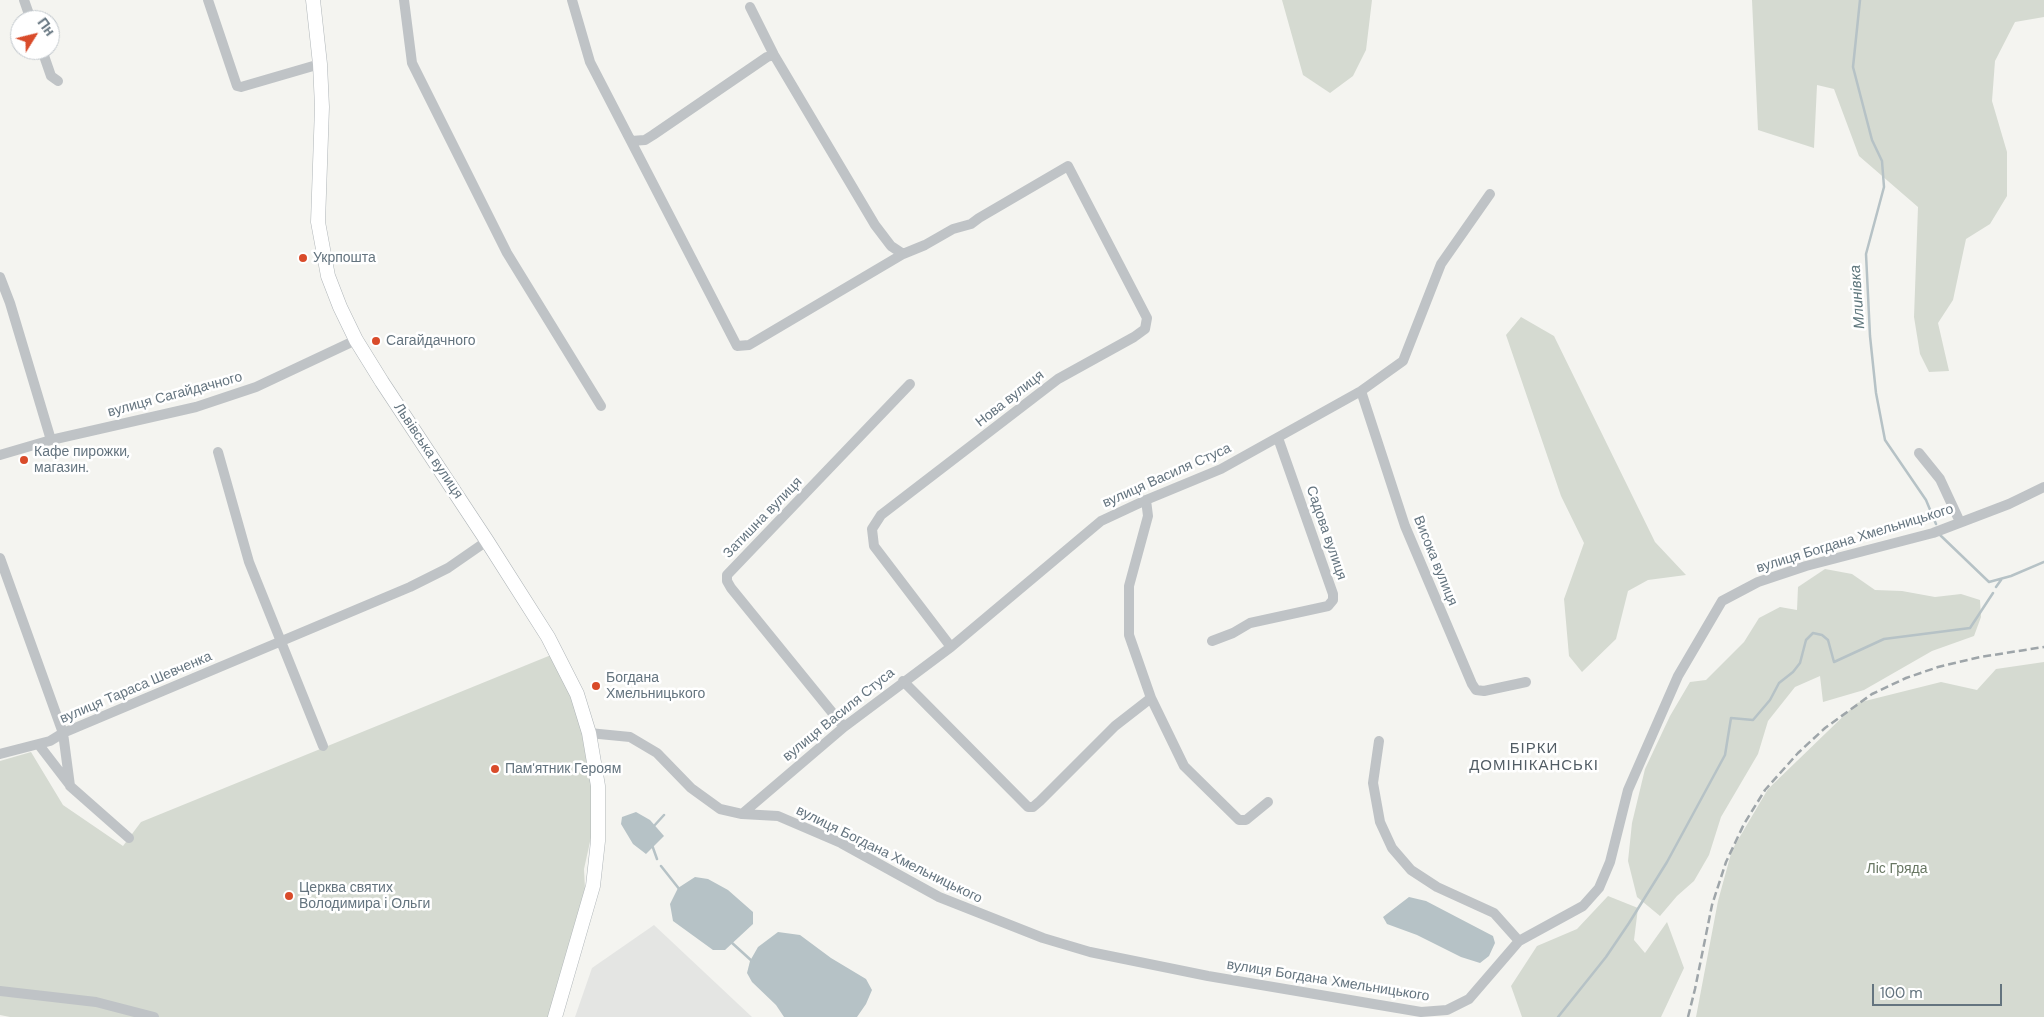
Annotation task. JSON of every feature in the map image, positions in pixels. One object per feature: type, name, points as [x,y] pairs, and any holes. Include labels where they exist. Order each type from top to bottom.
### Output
[{"type":"main road","name":"Львівська вулиця","points":[[314,0],[322,107],[318,222],[328,276],[356,340],[548,637],[577,694],[589,733],[598,786],[598,842],[592,886],[555,1017]]},
{"type":"street","points":[[208,0],[237,86],[242,87],[320,64]]},
{"type":"street","points":[[404,0],[412,63],[507,252],[601,406]]},
{"type":"street","points":[[572,0],[590,62],[737,346],[749,345],[903,254],[891,246],[875,225],[774,55],[750,7]]},
{"type":"street","points":[[631,141],[645,140],[768,57],[774,55]]},
{"type":"street","points":[[45,60],[51,76],[58,81]]},
{"type":"street","name":"Нова вулиця","points":[[903,254],[925,245],[953,229],[971,224],[1068,166],[1147,318],[1145,329],[1134,338],[1058,379],[881,515],[872,528],[874,546],[951,647]]},
{"type":"street","name":"вулиця Василя Стуса","points":[[742,814],[844,727],[903,681],[951,647],[1101,521],[1221,469],[1361,391],[1403,361],[1441,264],[1490,194]]},
{"type":"street","points":[[0,276],[10,303],[51,440]]},
{"type":"street","name":"вулиця Сагайдачного","points":[[0,455],[51,440],[196,406],[256,387],[356,340]]},
{"type":"street","name":"Затишна вулиця","points":[[844,727],[731,588],[727,575],[910,384]]},
{"type":"street","name":"Висока вулиця","points":[[1361,391],[1405,526],[1472,684],[1476,690],[1484,691],[1526,682]]},
{"type":"street","name":"Садова вулиця","points":[[1212,641],[1250,623],[1328,606],[1333,600],[1333,594],[1278,438]]},
{"type":"street","points":[[218,452],[249,562],[323,746]]},
{"type":"street","points":[[1919,453],[1940,479],[1960,522]]},
{"type":"street","name":"вулиця Богдана Хмельницького","points":[[589,733],[630,737],[657,753],[691,788],[720,809],[742,814],[778,816],[841,843],[939,897],[1043,938],[1090,952],[1208,976],[1421,1012],[1447,1010],[1469,999],[1519,941],[1583,906],[1599,888],[1610,862],[1632,781],[1678,676],[1722,601],[1758,582],[1806,566],[1933,533],[2009,504],[2044,487]]},
{"type":"street","points":[[1146,500],[1148,516],[1129,586],[1129,635],[1150,698],[1184,766],[1238,820],[1246,820],[1268,802]]},
{"type":"street","name":"вулиця Тараса Шевченка","points":[[0,754],[39,745],[63,733],[410,587],[448,568],[487,541]]},
{"type":"street","points":[[0,558],[63,733],[70,786]]},
{"type":"street","points":[[903,681],[1028,807],[1033,807],[1040,801],[1115,726],[1150,698]]},
{"type":"street","points":[[1379,741],[1373,783],[1380,822],[1392,848],[1411,870],[1437,887],[1494,913],[1519,941]]},
{"type":"street","points":[[39,745],[70,786],[129,838]]},
{"type":"street","points":[[0,991],[96,1002],[154,1017]]},
{"type":"shaded area","points":[[636,812],[650,820],[664,836],[646,854],[633,844],[621,824],[622,817]]},
{"type":"shaded area","points":[[695,877],[708,879],[728,890],[753,912],[753,924],[725,950],[713,950],[673,921],[670,904],[678,888]]},
{"type":"shaded area","points":[[1409,897],[1426,901],[1493,936],[1495,943],[1489,956],[1480,963],[1461,957],[1417,935],[1387,924],[1383,917]]},
{"type":"shaded area","points":[[654,925],[752,1017],[575,1017],[592,968]]},
{"type":"shaded area","points":[[778,932],[800,935],[831,958],[866,979],[872,990],[866,1004],[857,1017],[784,1017],[776,1005],[752,982],[747,973],[750,961],[758,947]]},
{"type":"green space","points":[[1282,0],[1372,0],[1366,50],[1353,76],[1330,93],[1303,75]]},
{"type":"green space","points":[[1752,0],[2044,0],[2044,17],[2015,22],[1995,61],[1992,101],[2007,152],[2007,196],[1990,224],[1966,239],[1953,300],[1938,323],[1949,371],[1929,372],[1920,354],[1914,317],[1918,207],[1859,156],[1834,89],[1817,85],[1814,148],[1758,130]]},
{"type":"green space","points":[[1521,317],[1554,336],[1655,542],[1686,575],[1648,580],[1628,591],[1616,639],[1582,672],[1569,656],[1564,599],[1584,543],[1561,496],[1506,335]]},
{"type":"green space","points":[[1825,569],[1852,574],[1875,590],[1902,591],[1935,597],[1961,594],[1980,600],[1981,617],[1974,636],[1932,651],[1864,690],[1823,702],[1820,676],[1795,687],[1768,721],[1758,754],[1721,817],[1709,855],[1694,881],[1677,896],[1660,916],[1637,897],[1628,861],[1632,823],[1645,769],[1670,716],[1690,682],[1706,680],[1744,642],[1759,618],[1780,607],[1797,610],[1798,587]]},
{"type":"green space","points":[[556,653],[577,694],[599,801],[584,869],[585,889],[551,1017],[10,1017],[0,1015],[0,761],[31,752],[63,805],[123,846],[141,822]]},
{"type":"green space","name":"Ліс Гряда","points":[[2044,662],[2044,1017],[1696,1017],[1718,901],[1732,850],[1768,789],[1857,703],[1941,682],[1977,690],[1996,669]]},
{"type":"green space","points":[[1608,896],[1638,908],[1634,940],[1645,953],[1667,922],[1684,968],[1661,1017],[1522,1017],[1511,986],[1537,946],[1577,929]]},
{"type":"waterway","name":"Млинівка","points":[[1860,0],[1853,67],[1872,140],[1882,161],[1884,187],[1866,254],[1870,336],[1876,393],[1885,440],[1926,500],[1936,524]]},
{"type":"waterway","name":"Млинівка","points":[[1939,534],[1989,582],[2011,576],[2044,562]]},
{"type":"waterway","name":"Млинівка","points":[[1996,587],[2001,580]]},
{"type":"waterway","points":[[1558,1017],[1606,957],[1667,862],[1725,755],[1731,718],[1753,720],[1770,700],[1779,683],[1793,672],[1800,663],[1806,640],[1813,633],[1822,635],[1828,640],[1834,662],[1884,639],[1970,628],[1993,593]]},
{"type":"waterway","points":[[653,827],[664,815]]},
{"type":"waterway","points":[[652,845],[657,859]]},
{"type":"waterway","points":[[661,866],[680,890]]},
{"type":"waterway","points":[[731,942],[753,962]]},
{"type":"railway","points":[[1688,1017],[1712,905],[1726,862],[1744,824],[1765,790],[1798,753],[1825,728],[1872,694],[1906,678],[1938,667],[1980,657],[2044,647]]},
{"type":"place","name":"Укрпошта","points":[[303,258]]},
{"type":"place","name":"Сагайдачного","points":[[376,341]]},
{"type":"place","name":"Кафе пирожки, магазин.","points":[[24,460]]},
{"type":"place","name":"Богдана Хмельницького","points":[[596,686]]},
{"type":"place","name":"Пам'ятник Героям","points":[[495,769]]},
{"type":"place","name":"Церква святих Володимира і Ольги","points":[[289,896]]},
{"type":"district","name":"БІРКИ ДОМІНІКАНСЬКІ","points":[[1534,758]]}]
